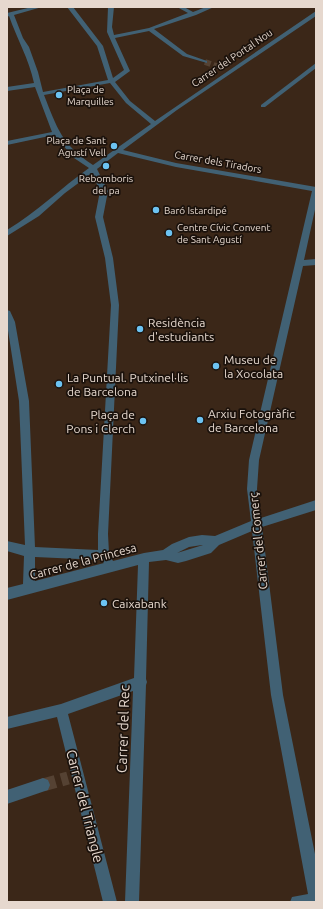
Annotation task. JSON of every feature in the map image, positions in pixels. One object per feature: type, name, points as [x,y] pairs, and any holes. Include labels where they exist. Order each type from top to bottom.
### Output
[{"type":"street","points":[[39,7],[9,15],[26,47],[35,72],[40,94],[56,133],[76,158],[93,168],[104,191],[99,217],[109,258],[115,305],[103,534],[104,555],[113,566]]},
{"type":"street","points":[[7,233],[25,223],[50,204],[62,191],[157,122],[131,106],[112,81],[104,64],[105,58],[99,45],[79,22],[70,7]]},
{"type":"street","points":[[40,94],[112,81],[128,71],[112,38],[109,27],[112,7]]},
{"type":"street","points":[[180,7],[194,14]]},
{"type":"street","points":[[112,38],[150,29],[211,7]]},
{"type":"street","name":"Carrer del Portal Nou","points":[[157,122],[227,70],[316,13]]},
{"type":"street","points":[[150,29],[185,55],[206,62]]},
{"type":"street","points":[[263,106],[316,65]]},
{"type":"street","points":[[7,89],[37,84]]},
{"type":"street","points":[[7,143],[56,133]]},
{"type":"street","name":"Carrer dels Tiradors","points":[[117,151],[176,165],[316,189]]},
{"type":"street","name":"Carrer del Comerç","points":[[316,189],[254,460],[252,489],[277,695],[316,895]]},
{"type":"street","points":[[300,263],[316,262]]},
{"type":"street","points":[[7,313],[11,322],[24,401],[30,552],[28,589]]},
{"type":"street","name":"Carrer de la Princesa","points":[[7,594],[144,558],[166,555],[178,558],[182,557],[207,549],[216,541],[256,524],[316,505]]},
{"type":"street","points":[[7,546],[30,552],[104,555]]},
{"type":"street","name":"Carrer del Rec","points":[[132,902],[144,558]]},
{"type":"street","points":[[7,723],[61,710],[140,682]]},
{"type":"street","name":"Carrer del Triangle","points":[[61,710],[72,776],[110,902]]},
{"type":"street","points":[[7,797],[43,785]]},
{"type":"street","points":[[296,902],[316,901]]},
{"type":"tunnel","points":[[205,62],[219,67]]},
{"type":"tunnel","points":[[43,785],[68,778]]},
{"type":"place","name":"Plaça de Marquilles","points":[[59,95]]},
{"type":"place","name":"Plaça de Sant Agustí Vell","points":[[114,146]]},
{"type":"place","name":"Rebomboris del pa","points":[[106,166]]},
{"type":"place","name":"Baró Istardipé","points":[[156,210]]},
{"type":"place","name":"Centre Cívic Convent de Sant Agustí","points":[[169,233]]},
{"type":"place","name":"Residència d'estudiants","points":[[140,329]]},
{"type":"place","name":"Museu de la Xocolata","points":[[216,366]]},
{"type":"place","name":"La Puntual. Putxinel·lis de Barcelona","points":[[59,384]]},
{"type":"place","name":"Arxiu Fotogràfic de Barcelona","points":[[200,420]]},
{"type":"place","name":"Plaça de Pons i Clerch","points":[[143,421]]},
{"type":"place","name":"Caixabank","points":[[104,603]]}]
